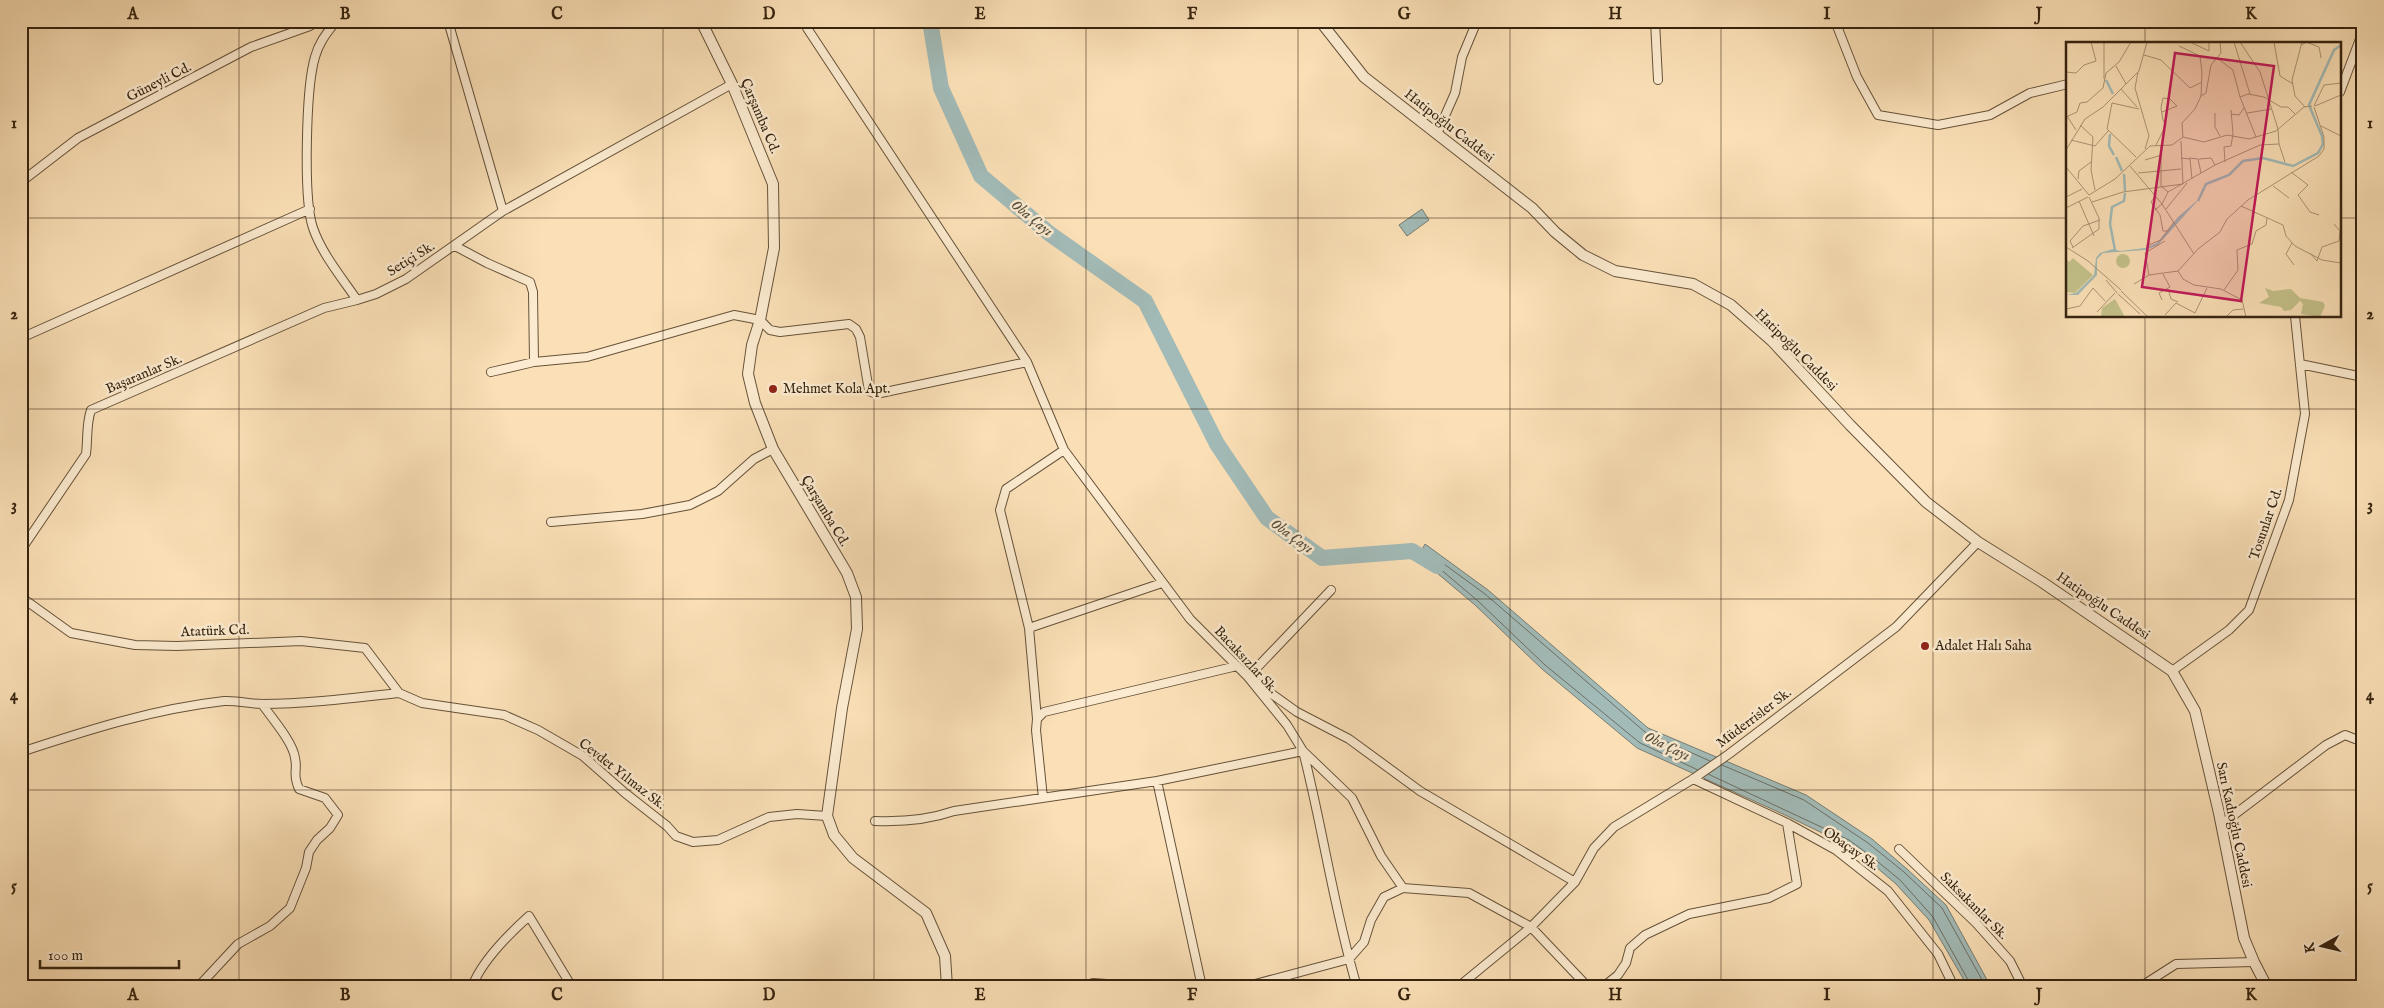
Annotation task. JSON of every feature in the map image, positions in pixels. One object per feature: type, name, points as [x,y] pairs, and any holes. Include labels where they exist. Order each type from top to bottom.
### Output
[{"type":"street","points":[[336,21],[321,39],[314,58],[309,105],[308,190],[313,228],[333,264],[357,300]]},
{"type":"street","points":[[448,21],[503,211]]},
{"type":"street","name":"Çarşamba Cd.","points":[[700,21],[732,84],[773,184],[774,248],[760,320],[752,345],[748,374],[755,403],[773,449],[847,573],[856,597],[857,629],[842,708],[827,816]]},
{"type":"street","name":"Bacaksızlar Sk.","points":[[805,21],[807,28],[972,282],[1027,362],[1064,450],[1190,619],[1248,677],[1287,725],[1303,751],[1352,798],[1381,856],[1403,888]]},
{"type":"street","name":"Hatipoğlu Caddesi","points":[[1320,21],[1339,48],[1364,77],[1532,208],[1555,232],[1583,254],[1615,271],[1693,284],[1731,305],[1772,341],[1850,425],[1926,502],[1978,542],[2042,582],[2172,670]]},
{"type":"street","points":[[1437,134],[1455,93],[1462,57],[1478,21]]},
{"type":"street","points":[[1655,21],[1658,80]]},
{"type":"street","points":[[1835,21],[1857,77],[1878,114],[1938,125],[1990,115],[2030,93],[2066,84]]},
{"type":"street","points":[[313,23],[321,39]]},
{"type":"street","name":"Güneyli Cd.","points":[[21,182],[78,138],[251,47],[313,23]]},
{"type":"street","points":[[2342,87],[2363,31]]},
{"type":"street","name":"Setiçi Sk.","points":[[357,300],[376,294],[406,279],[503,211],[732,84]]},
{"type":"street","points":[[21,338],[310,208]]},
{"type":"street","points":[[455,246],[487,264],[530,282],[533,292],[534,362]]},
{"type":"street","name":"Başaranlar Sk.","points":[[21,550],[86,454],[88,437],[86,422],[91,410],[324,308],[357,300]]},
{"type":"street","points":[[491,372],[534,362],[587,357],[734,315],[760,320],[770,330],[780,332],[849,324],[856,329],[860,337],[869,391],[876,394],[1027,362]]},
{"type":"street","name":"Tosunlar Cd.","points":[[2172,670],[2229,630],[2249,610],[2289,500],[2305,414],[2295,318]]},
{"type":"street","points":[[2300,364],[2363,377]]},
{"type":"street","points":[[551,522],[642,514],[690,505],[718,492],[754,459],[773,449]]},
{"type":"street","points":[[1043,798],[1029,628],[1000,510],[1006,489],[1064,450]]},
{"type":"street","name":"Müderrisler Sk.","points":[[1458,987],[1532,927],[1575,882],[1594,848],[1614,827],[1693,779],[1729,754],[1896,627],[1978,542]]},
{"type":"street","points":[[1029,628],[1162,583]]},
{"type":"street","points":[[1331,590],[1248,677],[1297,712],[1349,738],[1420,791],[1575,882]]},
{"type":"street","name":"Atatürk Cd.","points":[[21,597],[71,633],[135,645],[177,646],[301,641],[365,648],[399,693]]},
{"type":"street","points":[[1037,719],[1044,712],[1237,666]]},
{"type":"street","name":"Sarı Kadıoğlu Caddesi","points":[[2172,670],[2195,711],[2222,824],[2244,938],[2254,962],[2268,987]]},
{"type":"street","points":[[21,752],[102,725],[162,711],[226,701],[262,704],[399,693]]},
{"type":"street","name":"Cevdet Yılmaz Sk.","points":[[399,693],[422,703],[504,715],[538,730],[583,756],[625,793],[668,826],[676,836],[693,842],[718,840],[769,817],[798,814],[827,816]]},
{"type":"street","points":[[198,987],[238,944],[270,926],[290,908],[306,868],[309,852],[317,840],[330,828],[338,815],[325,798],[299,789],[294,776],[296,758],[284,735],[262,704]]},
{"type":"street","points":[[2222,824],[2326,745],[2345,734],[2363,742]]},
{"type":"street","points":[[875,821],[906,822],[934,818],[954,811],[1157,781],[1303,751],[1317,804],[1348,959],[1357,987]]},
{"type":"street","name":"Obaçay Sk.","points":[[1693,779],[1787,823],[1836,850],[1888,891],[1938,954],[1954,987]]},
{"type":"street","points":[[1157,781],[1202,987]]},
{"type":"street","points":[[827,816],[834,835],[853,858],[926,913],[945,956],[947,987]]},
{"type":"street","points":[[1603,987],[1618,975],[1626,963],[1630,948],[1645,935],[1689,914],[1769,898],[1797,884],[1787,823]]},
{"type":"street","name":"Saksakanlar Sk.","points":[[1899,850],[1976,923],[2010,961],[2023,987]]},
{"type":"street","points":[[1244,987],[1348,959],[1364,942],[1371,920],[1384,898],[1403,888],[1469,894],[1532,927],[1588,987]]},
{"type":"street","points":[[472,987],[476,976],[507,936],[529,916],[572,987]]},
{"type":"street","points":[[2140,987],[2176,964],[2254,962]]},
{"type":"street","points":[[1077,987],[1093,983],[1149,987]]},
{"type":"water","points":[[1422,209],[1429,220],[1407,236],[1399,225]]},
{"type":"water","points":[[1425,544],[1488,590],[1648,728],[1806,795],[1872,839],[1946,905],[1991,987],[1968,987],[1929,920],[1896,884],[1847,845],[1637,748],[1542,669],[1475,605],[1418,557]]},
{"type":"waterway","name":"Oba Çayı","points":[[930,21],[941,88],[981,176],[1050,234],[1145,301],[1217,444],[1267,518],[1322,558],[1412,551],[1437,566]]},
{"type":"place","name":"Mehmet Kola Apt.","points":[[773,389]]},
{"type":"place","name":"Adalet Halı Saha","points":[[1925,646]]}]
